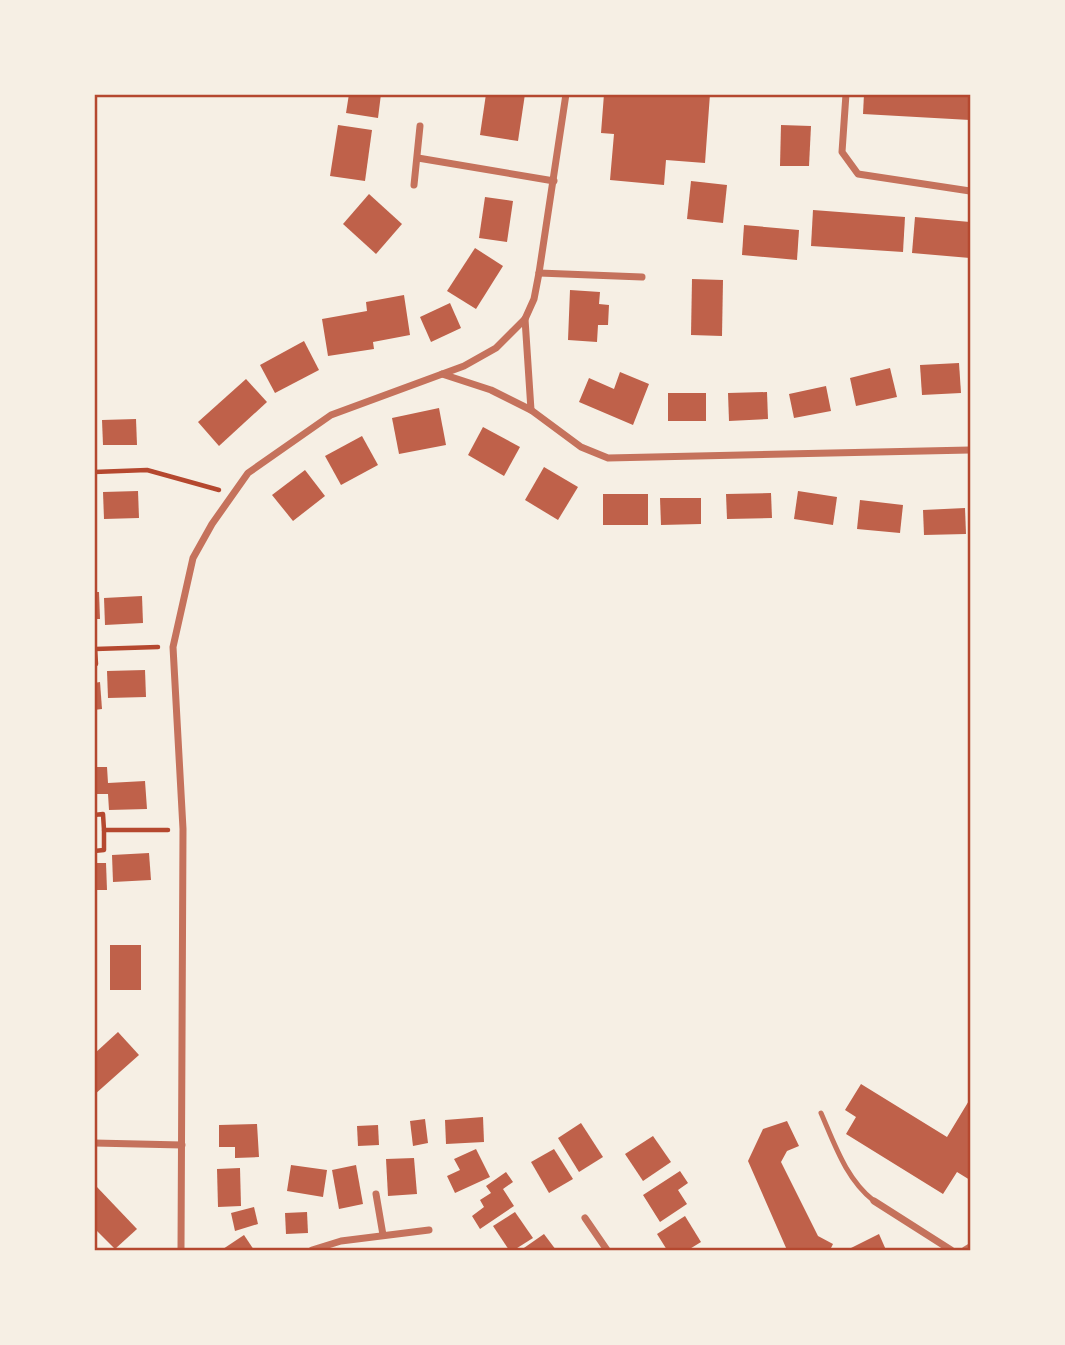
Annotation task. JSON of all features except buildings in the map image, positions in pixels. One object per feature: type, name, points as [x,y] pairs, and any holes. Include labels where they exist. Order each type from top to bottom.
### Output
[{"type":"street","points":[[181,1251],[183,829],[173,647],[193,558],[212,524],[248,473],[331,415],[464,366],[496,348],[526,319],[534,299],[539,273],[566,94]]},
{"type":"street","points":[[846,94],[842,152],[858,174],[971,191]]},
{"type":"street","points":[[414,185],[420,126]]},
{"type":"street","points":[[418,158],[554,181]]},
{"type":"street","points":[[539,273],[642,277]]},
{"type":"street","points":[[526,319],[531,410]]},
{"type":"street","points":[[442,374],[491,390],[531,410],[581,447],[608,458],[971,450]]},
{"type":"street","points":[[94,1143],[182,1145]]},
{"type":"street","points":[[376,1194],[383,1235]]},
{"type":"street","points":[[874,1201],[951,1251]]},
{"type":"street","points":[[585,1218],[607,1251]]},
{"type":"street","points":[[312,1251],[341,1241],[429,1230]]},
{"type":"street","points":[[965,1251],[971,1247]]},
{"type":"lane","points":[[821,1113],[846,1168],[860,1190],[874,1201]]},
{"type":"path","points":[[94,472],[147,470],[233,494]]},
{"type":"path","points":[[94,639],[94,664]]},
{"type":"path","points":[[95,649],[173,647]]},
{"type":"path","points":[[94,815],[103,814],[104,831],[104,850],[94,851]]},
{"type":"path","points":[[104,831],[183,829]]}]
